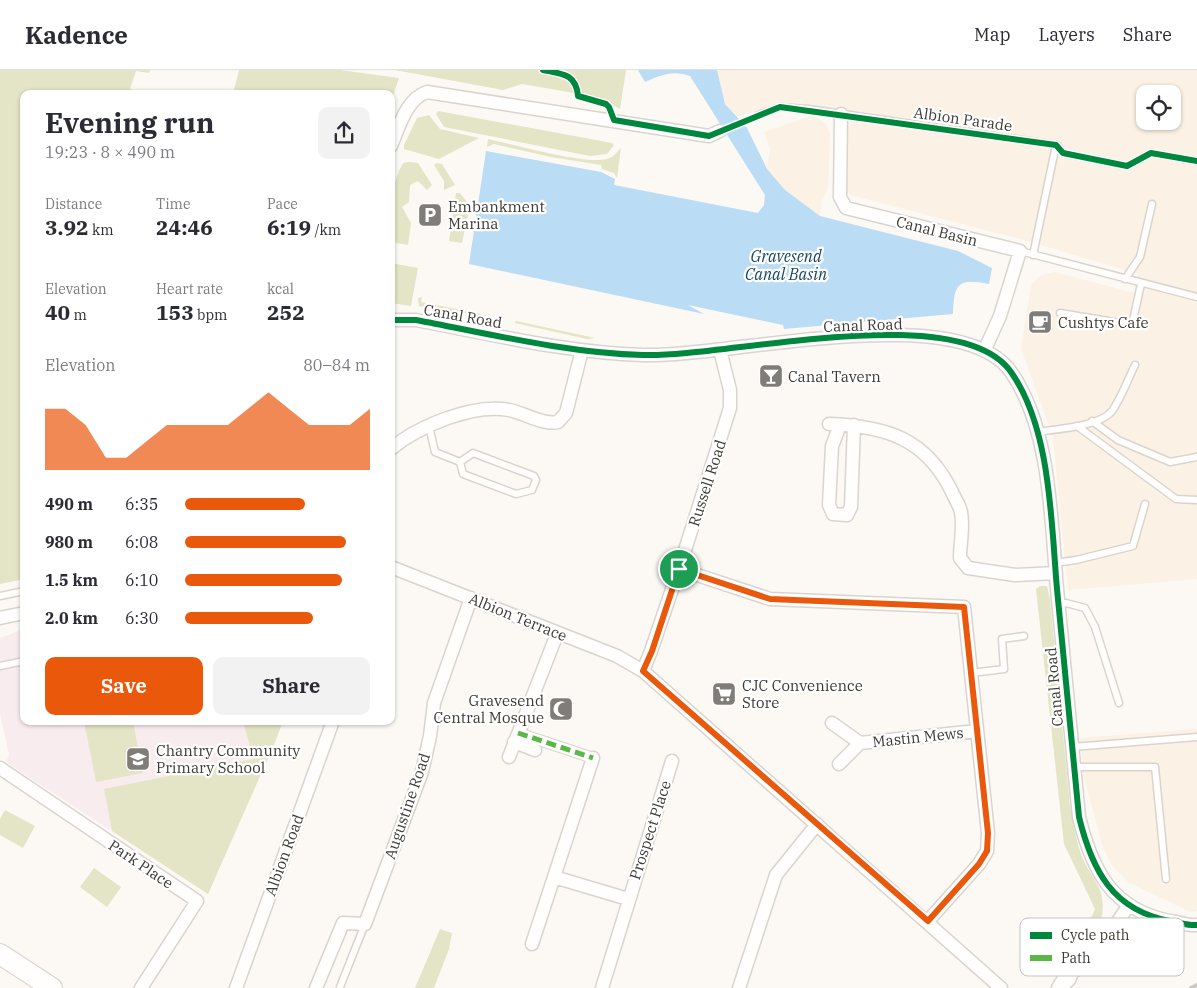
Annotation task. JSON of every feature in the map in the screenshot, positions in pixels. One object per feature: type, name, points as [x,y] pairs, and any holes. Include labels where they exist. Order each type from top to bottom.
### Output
[{"type":"main road","points":[[0,954],[40,983]]},
{"type":"street","points":[[395,138],[411,104],[427,92],[451,94],[709,136],[720,131]]},
{"type":"street","name":"Canal Basin","points":[[842,114],[840,197],[846,208],[1020,252]]},
{"type":"street","points":[[985,349],[1000,316],[1020,252]]},
{"type":"street","name":"Canal Road","points":[[395,320],[416,320],[582,350],[646,356],[720,350],[772,342],[907,335],[956,340],[985,349],[1000,359],[1015,378],[1028,403],[1037,432],[1047,486],[1079,817],[1087,850],[1103,880],[1129,905],[1158,918]]},
{"type":"street","points":[[395,446],[409,436],[430,426],[475,411],[493,408],[516,412],[548,422],[558,422],[566,413],[582,350]]},
{"type":"street","name":"Russell Road","points":[[643,671],[652,651],[731,404],[730,390],[720,350]]},
{"type":"street","points":[[854,425],[851,507],[848,515],[833,514],[829,505],[835,425],[854,425],[873,427],[899,436],[916,447],[938,468],[960,506],[963,525],[960,558],[968,568],[1015,575],[1055,568]]},
{"type":"street","name":"Albion Terrace","points":[[395,569],[557,634],[617,656],[643,671],[928,921],[1001,988]]},
{"type":"street","points":[[679,569],[770,599],[964,607],[988,833],[987,851],[979,864],[928,921]]},
{"type":"street","name":"Augustine Road","points":[[365,924],[422,772],[430,736],[434,703],[471,598]]},
{"type":"street","points":[[0,618],[20,614]]},
{"type":"street","points":[[509,758],[557,634]]},
{"type":"street","points":[[832,723],[860,742],[839,764]]},
{"type":"street","name":"Albion Road","points":[[236,988],[332,725]]},
{"type":"street","name":"Mastin Mews","points":[[860,742],[977,731]]},
{"type":"street","points":[[516,738],[535,750]]},
{"type":"street","points":[[516,738],[593,758],[532,944]]},
{"type":"street","name":"Prospect Place","points":[[602,988],[672,761]]},
{"type":"street","name":"Park Place","points":[[0,768],[197,901],[141,988]]},
{"type":"street","points":[[739,988],[776,875],[817,824]]},
{"type":"street","name":"Prospect Place","points":[[554,877],[628,899]]},
{"type":"street","points":[[1120,918],[1129,905]]},
{"type":"street","points":[[316,988],[343,923],[365,924]]},
{"type":"street","name":"Canal Road","points":[[1184,923],[1197,925]]},
{"type":"street","points":[[1058,988],[1065,976]]},
{"type":"lane","name":"Albion Parade","points":[[758,115],[780,107],[842,114],[1056,145],[1063,153],[1126,166],[1151,152],[1197,161]]},
{"type":"lane","points":[[1033,255],[1056,145]]},
{"type":"lane","points":[[1125,279],[1140,257],[1152,204]]},
{"type":"lane","points":[[1020,252],[1197,297]]},
{"type":"lane","points":[[1060,313],[1132,326],[1141,284]]},
{"type":"lane","points":[[1037,432],[1077,426],[1104,418],[1111,411],[1135,365]]},
{"type":"lane","points":[[1092,421],[1118,440],[1170,462],[1197,457]]},
{"type":"lane","points":[[430,426],[435,452],[460,462]]},
{"type":"lane","points":[[1077,426],[1176,499],[1197,500]]},
{"type":"lane","points":[[473,453],[534,476],[536,480],[531,491],[516,494],[463,474],[460,462],[473,453]]},
{"type":"lane","points":[[1055,568],[1076,560],[1133,546],[1145,504]]},
{"type":"lane","points":[[0,596],[20,592]]},
{"type":"lane","points":[[1059,604],[1066,603],[1085,608],[1095,627],[1119,703]]},
{"type":"lane","points":[[972,673],[1004,669],[1002,638],[1024,636]]},
{"type":"lane","points":[[0,666],[20,662]]},
{"type":"lane","points":[[1072,747],[1197,737]]},
{"type":"lane","points":[[1074,767],[1155,766],[1166,879]]},
{"type":"lane","points":[[340,988],[365,924]]},
{"type":"lane","points":[[1065,988],[1074,976]]},
{"type":"shaded area","points":[[717,70],[1197,70],[1197,579],[1068,590],[1053,437],[1021,349],[1031,285],[1041,275],[1055,272],[1134,293],[1138,274],[1031,242],[850,195],[846,188],[845,171],[850,115],[796,102],[772,106],[736,117],[725,104]]},
{"type":"shaded area","points":[[813,115],[826,124],[830,133],[828,189],[822,200],[820,216],[785,190],[767,169],[770,149],[764,132]]},
{"type":"shaded area","name":"Chantry Community Primary School","points":[[20,630],[20,725],[281,725],[208,894],[6,762],[9,755],[0,713],[0,638]]},
{"type":"shaded area","points":[[1197,729],[1197,911],[1190,912],[1128,882],[1112,866],[1103,847],[1083,774],[1080,738]]},
{"type":"green space","points":[[0,70],[150,70],[149,73],[136,71],[130,89],[133,90],[20,90],[20,580],[0,584]]},
{"type":"green space","points":[[239,70],[340,70],[399,78],[395,90],[234,90]]},
{"type":"green space","points":[[395,70],[626,70],[620,109],[607,102],[580,94],[522,84],[503,90]]},
{"type":"green space","points":[[438,111],[612,143],[614,145],[607,154],[590,156],[444,127],[436,114]]},
{"type":"green space","points":[[429,115],[440,129],[479,138],[439,159],[404,149],[404,145],[417,118]]},
{"type":"green space","points":[[488,139],[567,157],[596,160],[611,158],[621,148],[617,178],[614,173],[602,169],[601,165],[551,157],[494,144],[487,147]]},
{"type":"green space","points":[[403,163],[418,163],[432,185],[427,190],[418,181],[410,185],[409,202],[402,207],[411,223],[408,245],[395,243],[395,182]]},
{"type":"green space","points":[[437,163],[442,164],[455,185],[444,190],[444,181],[434,165]]},
{"type":"green space","points":[[456,193],[460,193],[470,206],[462,243],[449,241]]},
{"type":"green space","points":[[395,264],[418,268],[411,306],[395,304]]},
{"type":"green space","points":[[422,297],[421,302],[486,315],[485,317],[419,306],[418,298]]},
{"type":"green space","points":[[516,321],[595,338],[587,339],[515,323]]},
{"type":"green space","points":[[1040,586],[1047,586],[1050,600],[1070,806],[1081,853],[1101,893],[1103,902],[1102,918],[1091,918],[1095,909],[1064,844],[1036,589]]},
{"type":"green space","points":[[85,725],[134,725],[143,773],[96,782]]},
{"type":"green space","points":[[244,725],[282,725],[274,745],[251,750]]},
{"type":"green space","points":[[269,756],[208,894],[112,831],[104,789]]},
{"type":"green space","points":[[5,810],[35,826],[23,848],[0,835],[0,819]]},
{"type":"green space","points":[[94,868],[121,887],[107,907],[80,887]]},
{"type":"green space","points":[[440,929],[452,933],[449,949],[434,988],[415,988]]},
{"type":"water","name":"Gravesend Canal Basin","points":[[638,70],[717,70],[725,104],[747,128],[767,169],[785,190],[820,216],[958,251],[992,268],[989,284],[970,282],[960,285],[955,295],[953,314],[784,329],[783,325],[688,305],[704,314],[469,264],[486,151],[601,172],[615,179],[614,185],[758,213],[764,205],[765,195],[690,76],[678,73],[667,74],[645,82]]},
{"type":"railway","points":[[1191,988],[1197,985]]},
{"type":"marked path","points":[[518,733],[593,758]]},
{"type":"cycle path","points":[[543,70],[567,76],[574,83],[578,96],[606,104],[614,120],[709,136],[780,107],[1056,145],[1063,153],[1127,166],[1151,153],[1197,161]]},
{"type":"cycle path","points":[[395,320],[416,320],[586,351],[643,355],[680,354],[838,337],[893,335],[943,339],[984,350],[1011,372],[1024,395],[1042,448],[1050,505],[1079,817],[1084,836],[1098,870],[1108,885],[1133,908],[1158,918]]},
{"type":"cycle path","points":[[1184,923],[1197,925]]},
{"type":"place","name":"Embankment Marina","points":[[430,215]]},
{"type":"place","name":"Cushtys Cafe","points":[[1040,322]]},
{"type":"place","name":"Canal Tavern","points":[[771,376]]},
{"type":"place","name":"CJC Convenience Store","points":[[724,694]]},
{"type":"place","name":"Gravesend Central Mosque","points":[[561,709]]},
{"type":"place","name":"Chantry Community Primary School","points":[[138,759]]},
{"type":"route","points":[[679,569],[770,599],[964,607],[988,833],[987,851],[979,864],[928,921],[643,671],[652,651],[679,569]]}]
